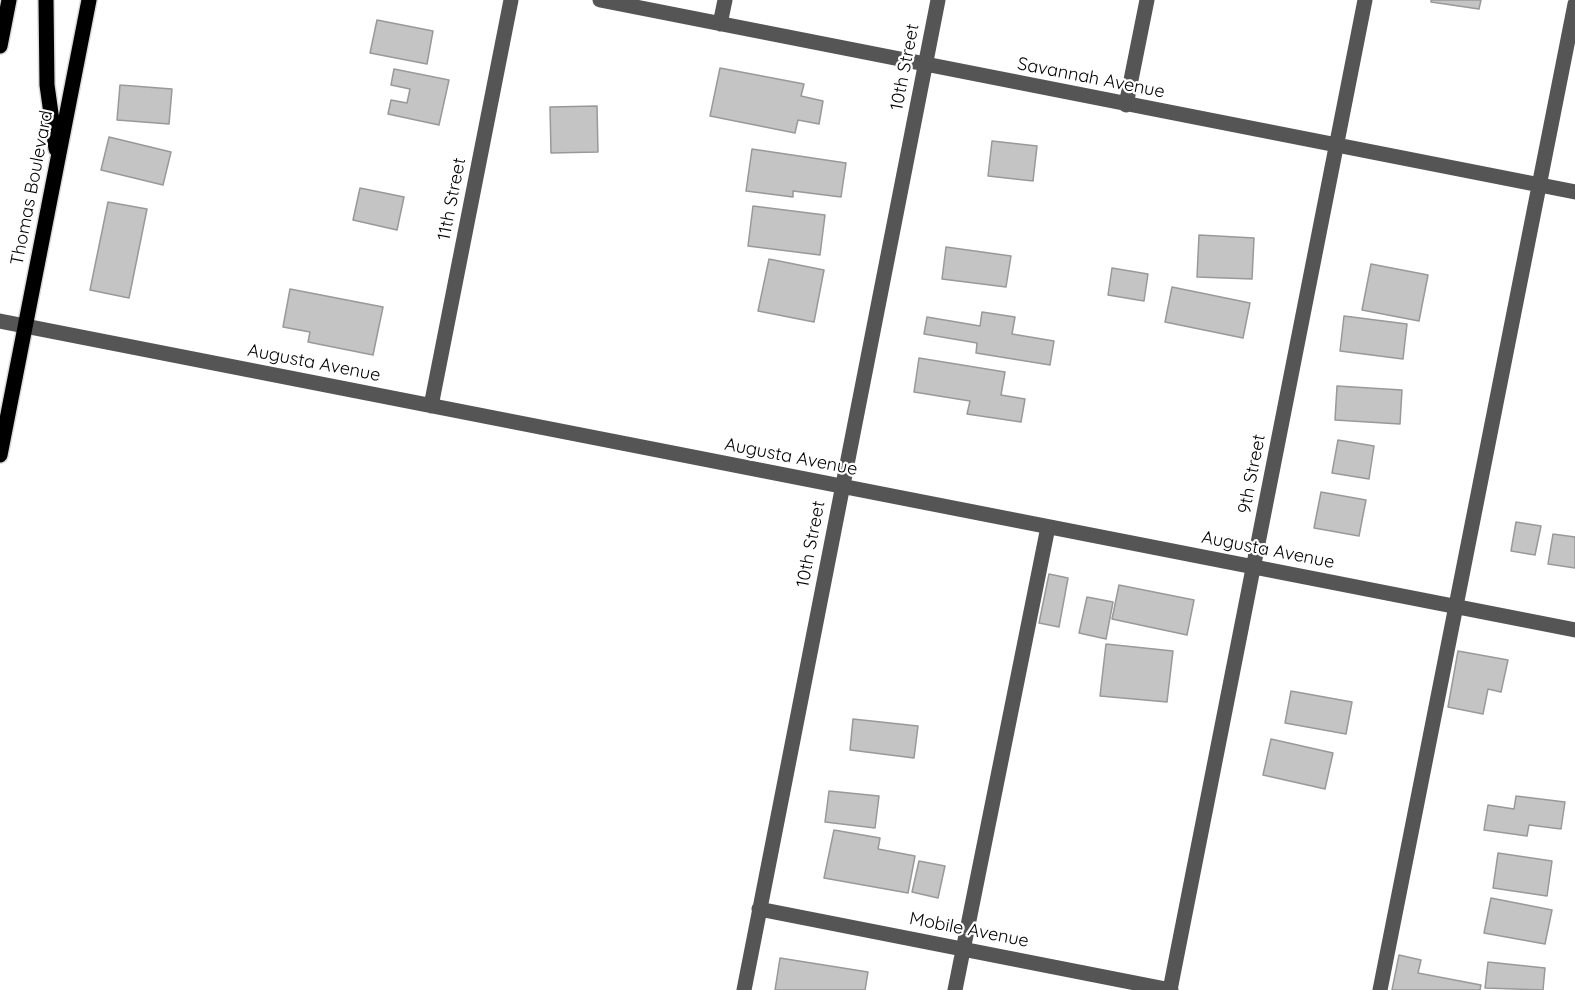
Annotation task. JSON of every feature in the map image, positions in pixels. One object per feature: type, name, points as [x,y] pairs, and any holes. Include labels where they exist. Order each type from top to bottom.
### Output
[{"type":"main road","points":[[0,46],[9,0]]},
{"type":"main road","points":[[46,0],[47,85],[58,161]]},
{"type":"main road","name":"Thomas Boulevard","points":[[0,455],[89,0]]},
{"type":"street","name":"11th Street","points":[[431,406],[512,0]]},
{"type":"street","name":"Savannah Avenue","points":[[600,0],[1575,192]]},
{"type":"street","points":[[720,24],[725,0]]},
{"type":"street","name":"10th Street","points":[[744,990],[938,0]]},
{"type":"street","points":[[1126,105],[1147,0]]},
{"type":"street","name":"9th Street","points":[[1170,990],[1365,0]]},
{"type":"street","points":[[1380,990],[1454,606],[1575,4]]},
{"type":"street","name":"Augusta Avenue","points":[[0,321],[1575,630]]},
{"type":"street","points":[[955,990],[1048,527]]},
{"type":"street","name":"Mobile Avenue","points":[[759,909],[1170,990]]},
{"type":"building","points":[[1431,0],[1481,0],[1479,9],[1431,2]]},
{"type":"building","points":[[377,20],[433,31],[427,64],[370,53]]},
{"type":"building","points":[[720,68],[804,84],[801,96],[823,101],[819,124],[798,120],[795,133],[710,116]]},
{"type":"building","points":[[394,69],[449,80],[439,125],[388,114],[391,100],[407,103],[410,89],[391,85]]},
{"type":"building","points":[[120,85],[172,89],[169,124],[117,120]]},
{"type":"building","points":[[597,106],[598,152],[551,153],[550,107]]},
{"type":"building","points":[[109,137],[171,152],[163,185],[101,170]]},
{"type":"building","points":[[992,141],[1037,146],[1033,181],[988,176]]},
{"type":"building","points":[[752,149],[846,163],[841,197],[793,191],[793,197],[746,191]]},
{"type":"building","points":[[360,188],[404,197],[397,230],[353,220]]},
{"type":"building","points":[[108,202],[147,209],[129,298],[90,290]]},
{"type":"building","points":[[753,206],[825,215],[820,255],[748,246]]},
{"type":"building","points":[[1199,235],[1254,238],[1252,279],[1197,277]]},
{"type":"building","points":[[946,247],[1011,256],[1006,287],[942,279]]},
{"type":"building","points":[[769,259],[824,270],[814,322],[758,311]]},
{"type":"building","points":[[1371,264],[1428,275],[1419,321],[1362,310]]},
{"type":"building","points":[[1112,268],[1148,274],[1144,301],[1108,295]]},
{"type":"building","points":[[1172,287],[1250,303],[1243,338],[1165,322]]},
{"type":"building","points":[[290,289],[383,307],[373,355],[308,342],[310,332],[283,327]]},
{"type":"building","points":[[982,312],[1015,317],[1012,334],[1054,341],[1050,365],[976,353],[977,343],[924,334],[927,317],[980,326]]},
{"type":"building","points":[[1344,316],[1407,324],[1403,359],[1340,351]]},
{"type":"building","points":[[919,358],[1005,372],[1001,395],[1025,399],[1021,422],[967,414],[970,401],[914,392]]},
{"type":"building","points":[[1337,386],[1402,390],[1400,424],[1335,420]]},
{"type":"building","points":[[1338,440],[1374,446],[1369,479],[1332,473]]},
{"type":"building","points":[[1321,492],[1366,500],[1359,536],[1314,528]]},
{"type":"building","points":[[1516,522],[1541,526],[1535,555],[1511,551]]},
{"type":"building","points":[[1553,534],[1575,537],[1575,568],[1548,564]]},
{"type":"building","points":[[1049,574],[1068,578],[1059,627],[1039,623]]},
{"type":"building","points":[[1119,585],[1194,600],[1187,635],[1112,619]]},
{"type":"building","points":[[1087,597],[1113,602],[1106,639],[1079,633]]},
{"type":"building","points":[[1106,644],[1173,651],[1167,702],[1100,696]]},
{"type":"building","points":[[1458,651],[1508,660],[1501,692],[1488,689],[1483,714],[1448,707]]},
{"type":"building","points":[[1291,691],[1352,702],[1346,734],[1285,723]]},
{"type":"building","points":[[853,719],[918,726],[914,758],[850,750]]},
{"type":"building","points":[[1271,739],[1333,753],[1325,789],[1263,775]]},
{"type":"building","points":[[829,791],[879,796],[875,828],[825,822]]},
{"type":"building","points":[[1516,796],[1565,802],[1561,829],[1529,825],[1527,836],[1484,830],[1488,805],[1514,809]]},
{"type":"building","points":[[834,830],[880,838],[878,849],[915,856],[908,893],[824,878]]},
{"type":"building","points":[[1498,853],[1552,861],[1547,896],[1493,888]]},
{"type":"building","points":[[919,861],[945,866],[938,898],[912,892]]},
{"type":"building","points":[[1491,898],[1552,910],[1545,944],[1484,933]]},
{"type":"building","points":[[1399,955],[1421,960],[1418,973],[1481,985],[1480,990],[1392,990]]},
{"type":"building","points":[[780,958],[868,972],[865,990],[775,990]]},
{"type":"building","points":[[1488,962],[1545,968],[1543,990],[1485,988]]}]
